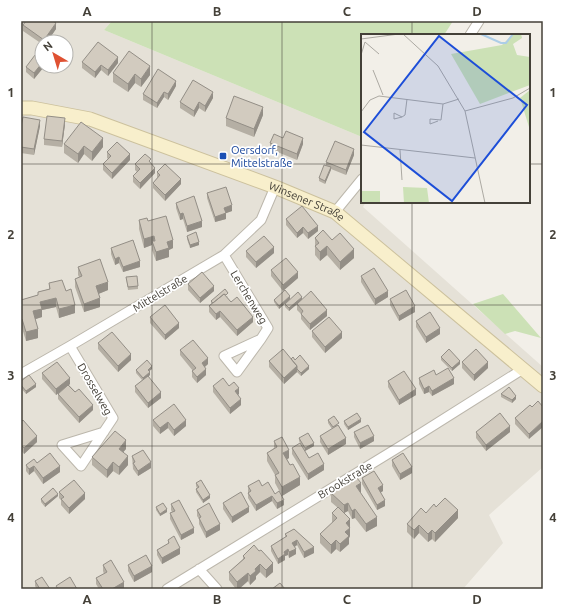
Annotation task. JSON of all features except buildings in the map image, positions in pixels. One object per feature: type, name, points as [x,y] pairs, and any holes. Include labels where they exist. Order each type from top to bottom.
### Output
[{"type":"street","points":[[471,34],[479,21]]},
{"type":"street","name":"Winsener Straße","points":[[21,108],[32,108],[90,120],[275,187],[335,212],[543,386]]},
{"type":"street","points":[[335,212],[361,180]]},
{"type":"street","name":"Mittelstraße","points":[[21,374],[224,255],[261,220],[275,187]]},
{"type":"street","name":"Lerchenweg","points":[[224,255],[268,328],[261,339]]},
{"type":"street","name":"Drosselweg","points":[[70,346],[113,418],[104,432],[81,466],[62,445],[104,432]]},
{"type":"street","name":"Brookstraße","points":[[167,589],[404,444],[523,369]]},
{"type":"street","points":[[199,569],[217,589]]},
{"type":"shaded area","points":[[21,21],[112,21],[104,30],[361,137],[361,203],[365,203],[363,207],[543,367],[543,467],[489,515],[503,543],[463,589],[21,589]]},
{"type":"green space","points":[[112,21],[453,21],[445,34],[361,34],[361,137],[104,30]]},
{"type":"green space","points":[[503,294],[541,338],[515,331],[505,334],[473,304]]},
{"type":"place","name":"Oersdorf, Mittelstraße","points":[[223,156]]}]
